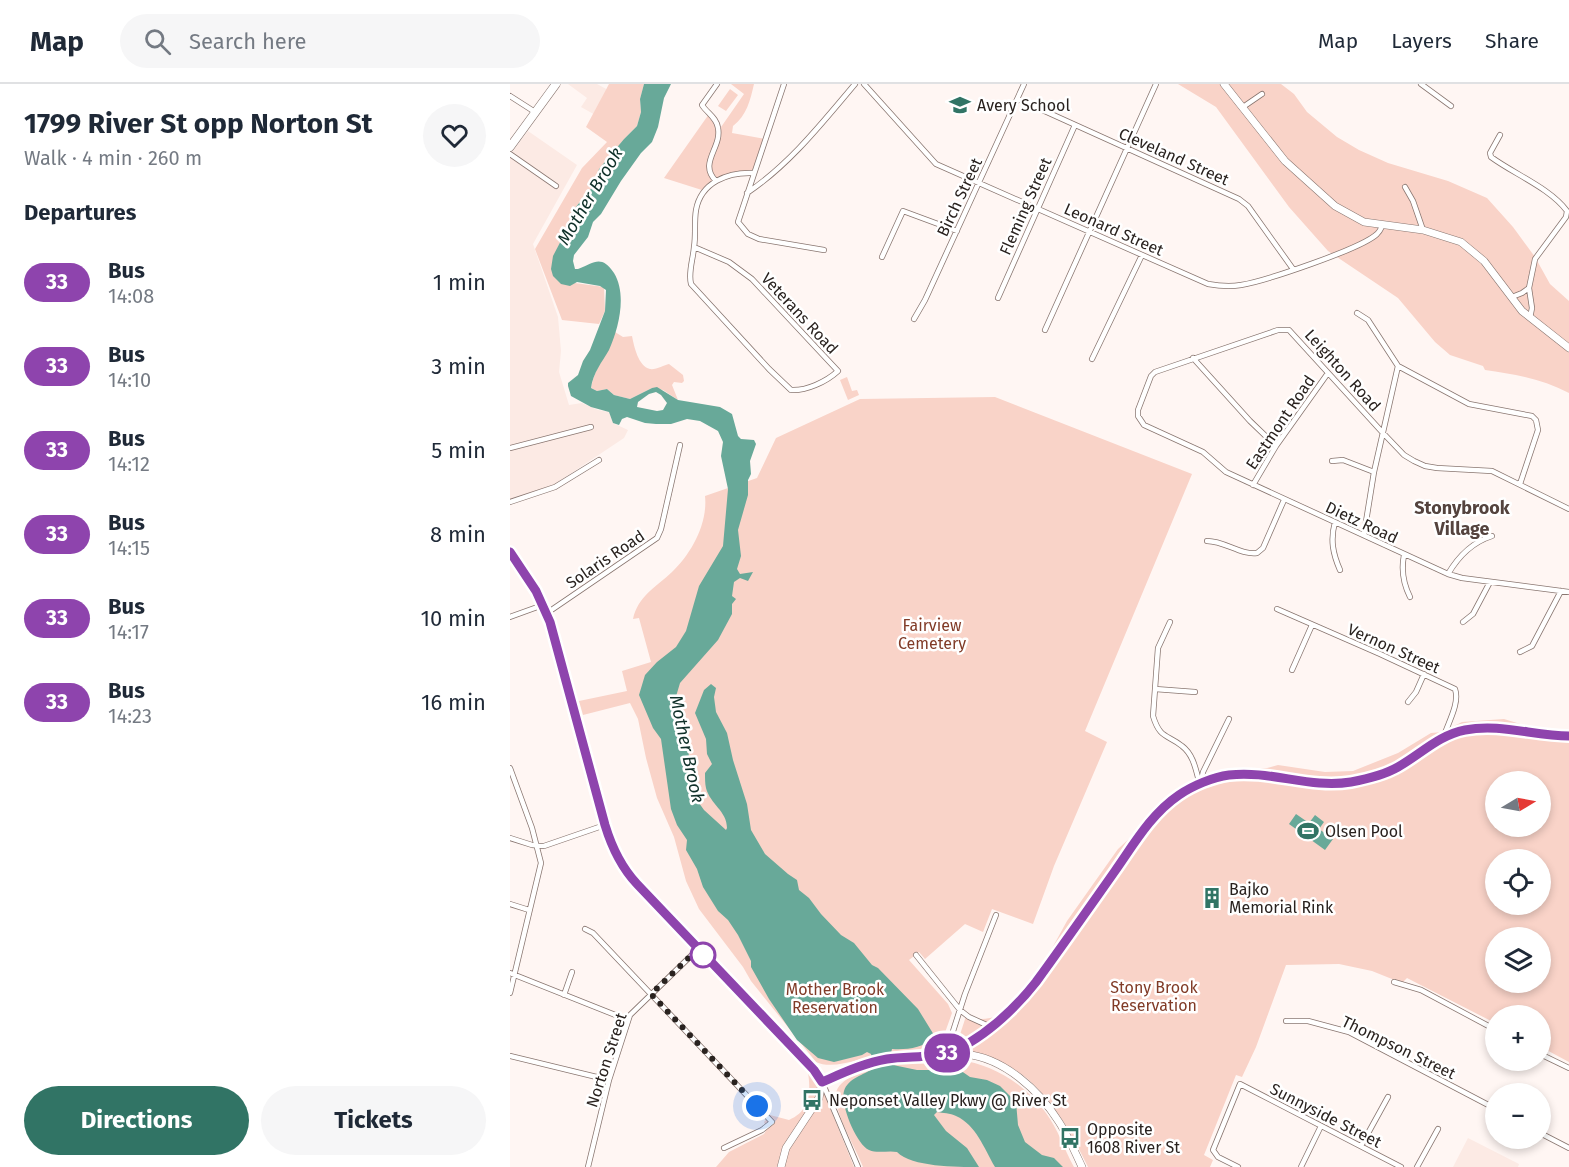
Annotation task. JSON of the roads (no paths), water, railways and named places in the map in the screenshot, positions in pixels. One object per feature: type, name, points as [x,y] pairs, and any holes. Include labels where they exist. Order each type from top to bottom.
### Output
[{"type":"main road","points":[[510,147],[556,84]]},
{"type":"main road","points":[[1224,84],[1285,161],[1326,200],[1357,219],[1382,226],[1423,230],[1461,242],[1484,261],[1530,318],[1569,348]]},
{"type":"main road","points":[[510,552],[532,584],[547,613],[605,825],[612,847],[626,872],[814,1070],[822,1082],[819,1098],[786,1148],[781,1167]]},
{"type":"main road","points":[[946,1054],[980,1036],[1016,1006],[1036,982],[1155,817],[1180,794],[1226,776],[1258,773],[1305,782],[1350,782],[1390,771],[1444,736],[1465,730],[1480,728],[1515,730],[1569,736]]},
{"type":"main road","points":[[966,1054],[980,1036]]},
{"type":"main road","points":[[822,1082],[870,1063],[894,1058],[946,1054],[966,1054],[985,1058],[1000,1065],[1031,1088],[1056,1116],[1082,1167]]},
{"type":"street","points":[[717,84],[702,105],[718,126],[718,136],[708,168],[716,181],[732,174],[753,172]]},
{"type":"street","points":[[784,84],[738,222],[748,234],[759,239],[824,250]]},
{"type":"street","points":[[747,193],[788,160],[855,84]]},
{"type":"street","name":"Leonard Street","points":[[864,84],[932,161],[1200,281],[1217,285],[1243,285],[1361,243],[1376,235],[1382,226]]},
{"type":"street","name":"Birch Street","points":[[914,319],[925,300],[1024,84]]},
{"type":"street","points":[[1045,330],[1156,84]]},
{"type":"street","points":[[1421,84],[1451,106]]},
{"type":"street","points":[[1243,107],[1262,94]]},
{"type":"street","points":[[510,96],[535,112]]},
{"type":"street","name":"Cleveland Street","points":[[1018,99],[1244,202],[1293,269]]},
{"type":"street","name":"Fleming Street","points":[[998,298],[1075,125]]},
{"type":"street","points":[[1500,135],[1490,153],[1491,157],[1533,183],[1567,211],[1566,217],[1535,258],[1529,288],[1532,309],[1530,318]]},
{"type":"street","points":[[510,154],[556,186]]},
{"type":"street","name":"Veterans Road","points":[[694,247],[721,257],[746,273],[838,371],[824,381],[801,390],[791,390],[694,290],[690,273],[698,202],[705,191],[716,181]]},
{"type":"street","points":[[1405,187],[1413,201],[1423,230]]},
{"type":"street","points":[[882,257],[903,212],[957,231]]},
{"type":"street","points":[[1092,358],[1142,255]]},
{"type":"street","points":[[1511,297],[1529,288]]},
{"type":"street","points":[[1357,313],[1368,320],[1398,366],[1469,404],[1532,416],[1536,420],[1539,430],[1520,483]]},
{"type":"street","name":"Leighton Road","points":[[1253,484],[1226,472],[1203,452],[1144,425],[1138,416],[1138,410],[1151,376],[1161,370],[1285,329],[1293,333],[1404,454],[1425,466],[1492,471],[1569,509]]},
{"type":"street","points":[[1193,358],[1276,446]]},
{"type":"street","points":[[1364,534],[1374,472],[1398,366]]},
{"type":"street","name":"Eastmont Road","points":[[1253,484],[1276,446],[1328,373]]},
{"type":"street","points":[[510,448],[591,427]]},
{"type":"street","name":"Solaris Road","points":[[547,613],[657,538],[662,529],[680,445]]},
{"type":"street","points":[[510,502],[555,487],[598,460]]},
{"type":"street","points":[[1332,461],[1343,460],[1374,472]]},
{"type":"street","name":"Dietz Road","points":[[1253,484],[1448,574],[1569,592]]},
{"type":"street","points":[[1207,541],[1218,541],[1250,554],[1257,553],[1263,548],[1284,500]]},
{"type":"street","points":[[1335,522],[1331,536],[1334,557],[1340,570]]},
{"type":"street","points":[[1448,574],[1454,564],[1478,540],[1492,536]]},
{"type":"street","points":[[1404,555],[1402,565],[1404,585],[1410,597]]},
{"type":"street","points":[[1463,622],[1473,614],[1490,582]]},
{"type":"street","points":[[1521,652],[1532,646],[1561,591]]},
{"type":"street","points":[[510,617],[543,605]]},
{"type":"street","name":"Vernon Street","points":[[1277,609],[1455,689],[1457,694],[1444,736]]},
{"type":"street","points":[[1170,622],[1158,648],[1154,717],[1163,735],[1183,746],[1193,760],[1200,785]]},
{"type":"street","points":[[1292,670],[1312,625]]},
{"type":"street","points":[[1408,702],[1416,692],[1424,674]]},
{"type":"street","points":[[1155,689],[1195,692]]},
{"type":"street","points":[[1200,785],[1203,772],[1229,719]]},
{"type":"street","points":[[510,768],[541,863],[512,974],[510,993]]},
{"type":"street","points":[[510,838],[537,846],[549,845],[605,825]]},
{"type":"street","points":[[510,904],[529,910]]},
{"type":"street","points":[[946,1054],[996,915]]},
{"type":"street","points":[[585,929],[593,933],[772,1122],[757,1133],[724,1148]]},
{"type":"street","name":"Norton Street","points":[[588,1167],[609,1080],[628,1020],[633,1011],[698,949]]},
{"type":"street","points":[[916,955],[960,1010],[991,1027]]},
{"type":"street","points":[[564,995],[572,972]]},
{"type":"street","points":[[512,974],[628,1020]]},
{"type":"street","points":[[1394,982],[1421,990],[1485,1024]]},
{"type":"street","name":"Thompson Street","points":[[1286,1021],[1308,1022],[1349,1032],[1485,1103]]},
{"type":"street","points":[[510,1056],[609,1080]]},
{"type":"street","points":[[1551,1059],[1569,1068]]},
{"type":"street","points":[[822,1082],[858,1167]]},
{"type":"street","name":"Sunnyside Street","points":[[1238,1167],[1214,1154],[1214,1144],[1240,1084],[1401,1167]]},
{"type":"street","points":[[1361,1146],[1388,1097]]},
{"type":"street","points":[[1301,1167],[1321,1126]]},
{"type":"street","points":[[1417,1167],[1438,1129]]},
{"type":"street","points":[[1551,1139],[1569,1148]]},
{"type":"water","name":"Mother Brook","points":[[644,84],[671,84],[664,98],[658,127],[652,142],[621,181],[601,214],[593,222],[588,237],[574,255],[575,269],[597,262],[609,267],[618,281],[620,291],[621,301],[616,332],[591,388],[597,391],[607,389],[614,395],[630,399],[657,387],[678,400],[720,407],[732,414],[738,436],[741,439],[754,440],[756,444],[750,461],[748,495],[738,530],[741,556],[737,569],[740,574],[753,572],[748,581],[740,578],[734,582],[732,596],[736,599],[732,604],[732,614],[718,640],[680,683],[672,710],[675,724],[688,749],[694,796],[704,810],[726,830],[724,817],[706,788],[705,773],[712,764],[707,754],[706,739],[695,713],[704,690],[711,684],[716,688],[714,697],[716,712],[727,733],[747,804],[751,830],[765,854],[797,880],[799,890],[809,898],[821,914],[841,935],[854,943],[872,965],[878,968],[918,1009],[934,1035],[934,1038],[920,1046],[909,1049],[892,1049],[893,1065],[917,1070],[933,1070],[950,1066],[970,1077],[987,1080],[1000,1086],[1016,1102],[1018,1125],[1025,1142],[1042,1155],[1054,1158],[1063,1167],[995,1167],[969,1125],[954,1115],[937,1112],[934,1115],[946,1131],[967,1148],[979,1167],[923,1163],[913,1161],[897,1152],[872,1151],[864,1146],[850,1123],[843,1097],[849,1083],[874,1068],[871,1054],[867,1052],[834,1062],[818,1058],[797,1040],[769,999],[751,967],[751,961],[738,935],[728,920],[718,911],[703,887],[697,869],[686,850],[687,840],[677,825],[671,809],[661,739],[653,728],[639,695],[645,675],[676,647],[686,631],[699,586],[723,546],[728,489],[721,456],[723,442],[718,431],[700,421],[687,419],[671,424],[656,424],[627,417],[622,419],[619,425],[613,423],[609,412],[591,407],[571,396],[568,383],[578,375],[590,350],[605,311],[606,290],[600,286],[577,282],[570,286],[561,284],[553,276],[551,269],[553,256],[573,222],[575,208],[594,185],[599,169],[637,126],[641,112],[640,99]],"holes":[[[656,392],[667,403],[663,410],[637,407],[638,402],[649,394]]]},
{"type":"water","points":[[1296,814],[1309,823],[1315,815],[1324,822],[1319,829],[1333,839],[1325,850],[1289,824]]},
{"type":"place","name":"Avery School","points":[[960,105]]},
{"type":"place","name":"Olsen Pool","points":[[1308,831]]},
{"type":"place","name":"Bajko Memorial Rink","points":[[1212,898]]},
{"type":"place","name":"Neponset Valley Pkwy @ River St","points":[[812,1100]]},
{"type":"place","name":"Opposite 1608 River St","points":[[1070,1138]]},
{"type":"district","name":"Stonybrook Village","points":[[1462,518]]},
{"type":"park label","name":"Fairview Cemetery","points":[[932,634]]},
{"type":"park label","name":"Stony Brook Reservation","points":[[1154,996]]},
{"type":"park label","name":"Mother Brook Reservation","points":[[835,998]]}]
